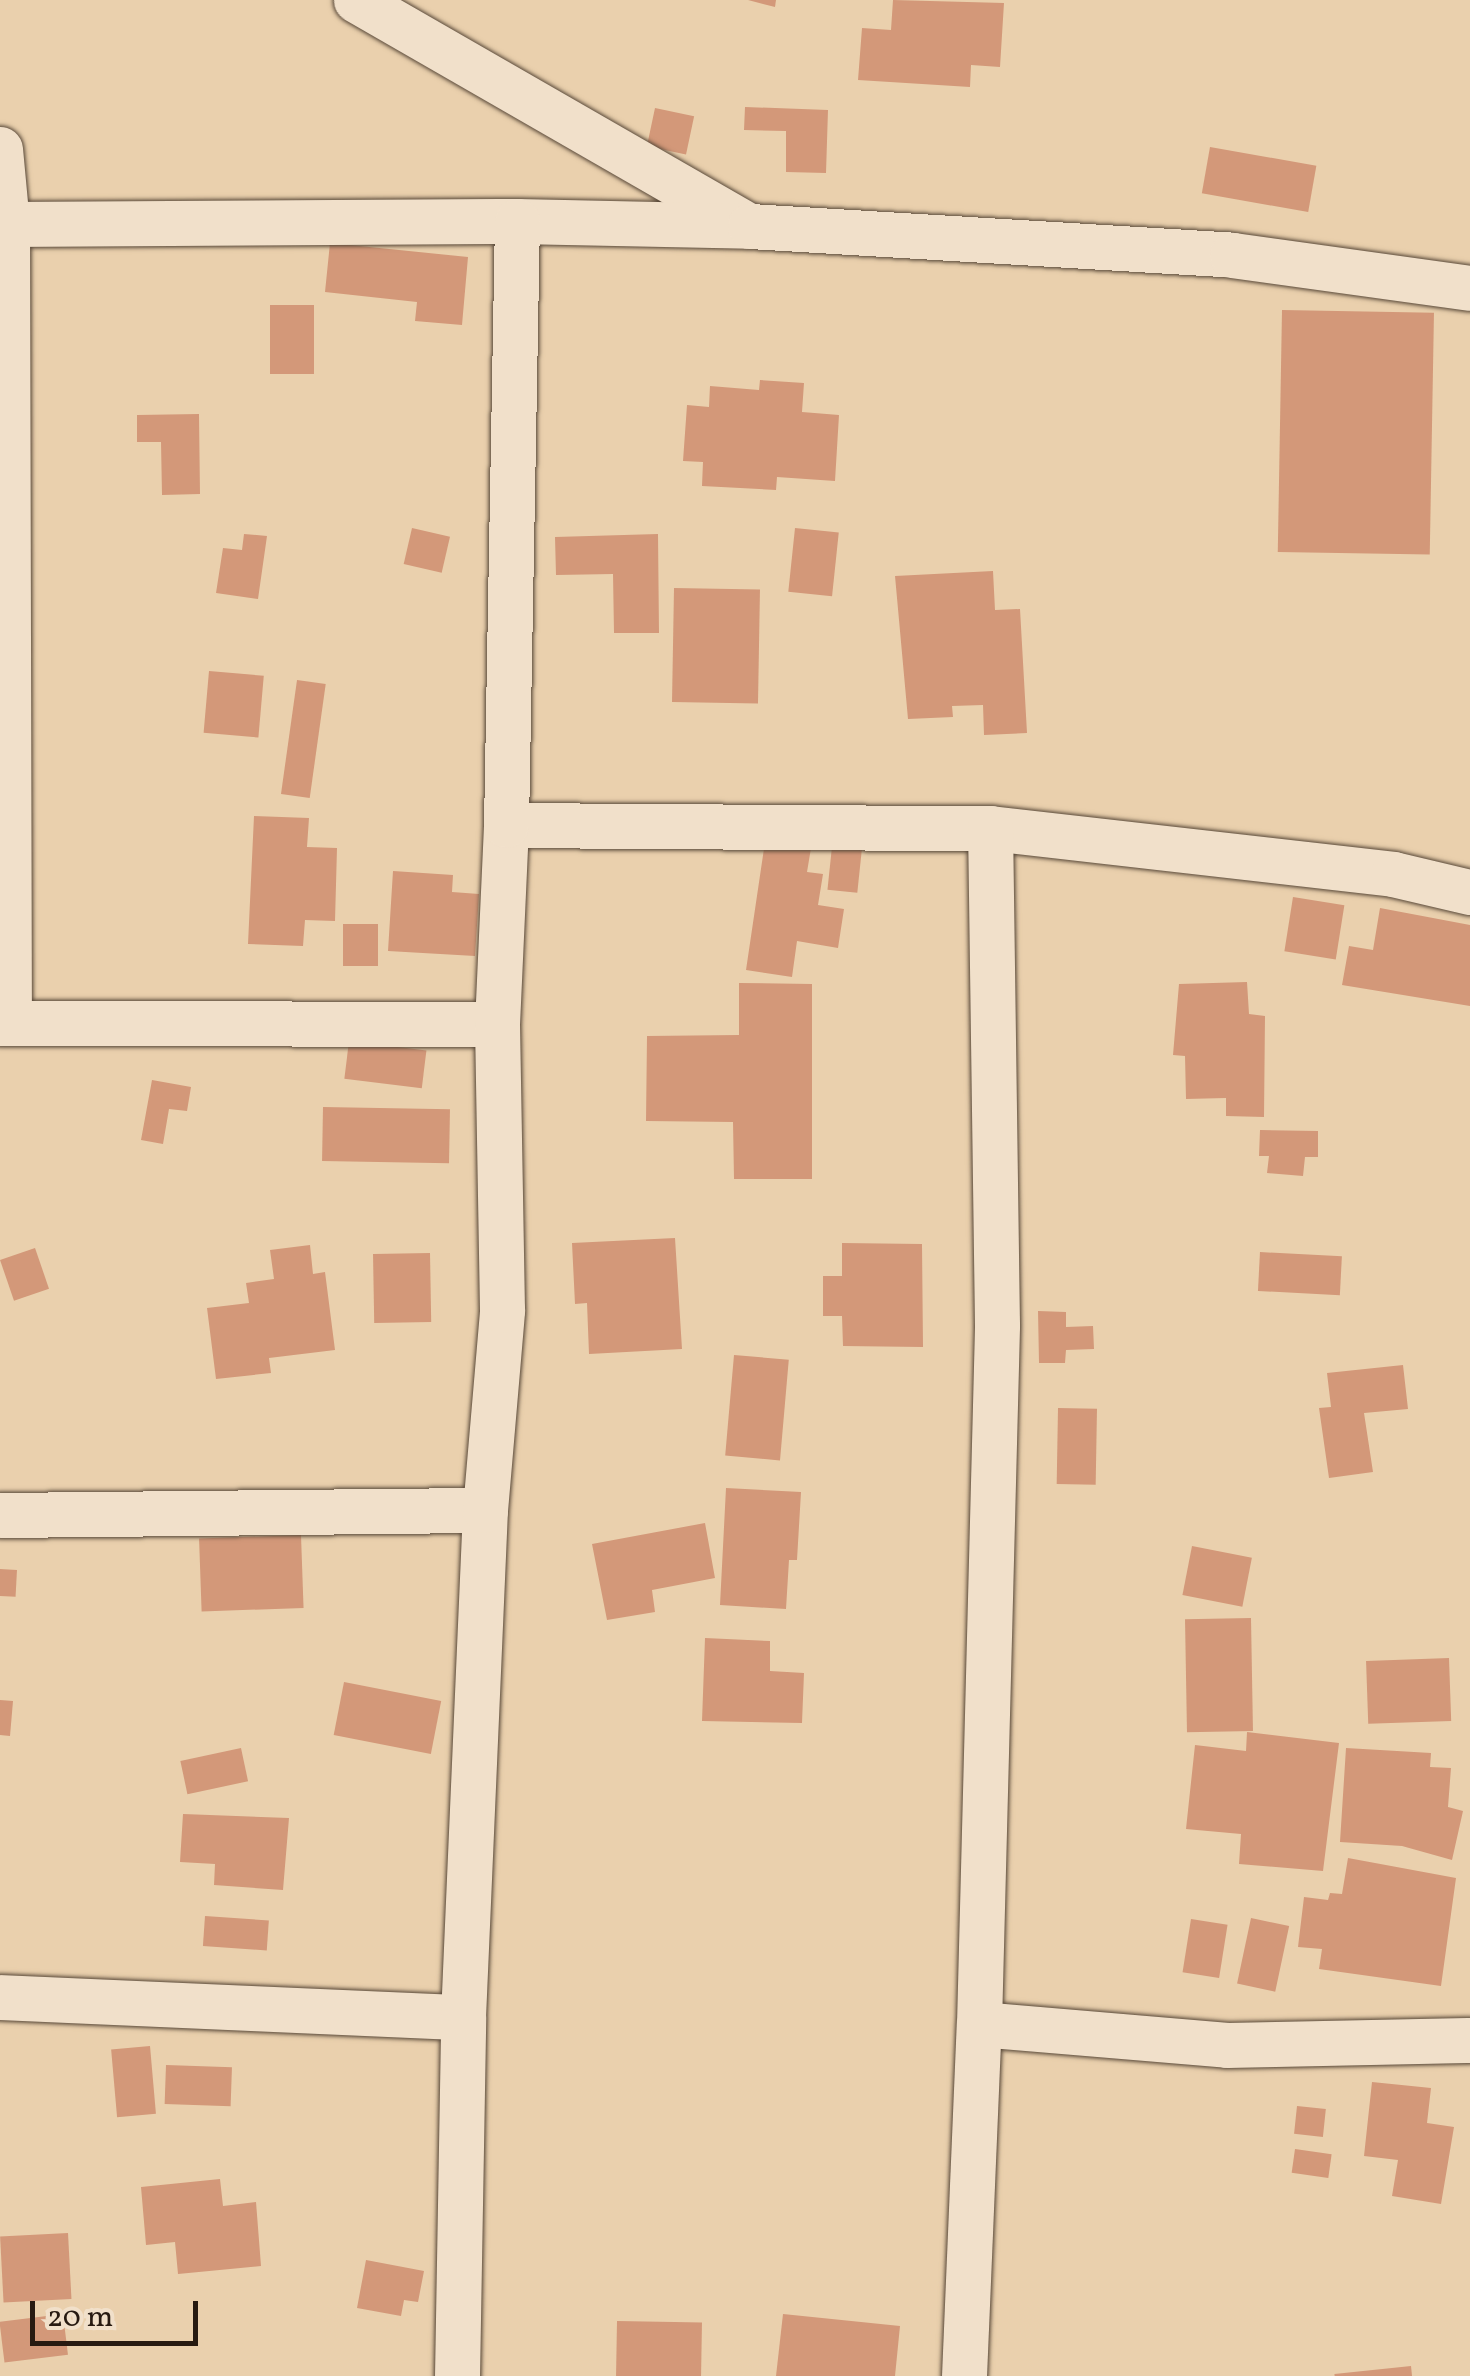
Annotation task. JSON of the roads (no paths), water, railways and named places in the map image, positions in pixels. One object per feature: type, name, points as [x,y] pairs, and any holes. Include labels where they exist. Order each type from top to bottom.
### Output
[{"type":"street","points":[[356,0],[750,226]]},
{"type":"street","points":[[0,149],[7,224],[5,1023],[497,1024]]},
{"type":"street","points":[[457,2376],[464,2017],[485,1510],[502,1310],[497,1024],[506,825],[517,221]]},
{"type":"street","points":[[7,224],[517,221],[750,226],[1232,255],[1470,288]]},
{"type":"street","points":[[506,825],[990,828],[1393,874],[1470,892]]},
{"type":"street","points":[[964,2376],[997,1325],[990,828]]},
{"type":"street","points":[[0,1515],[485,1510]]},
{"type":"street","points":[[0,1997],[464,2017]]},
{"type":"street","points":[[978,2024],[1227,2045],[1470,2040]]}]
